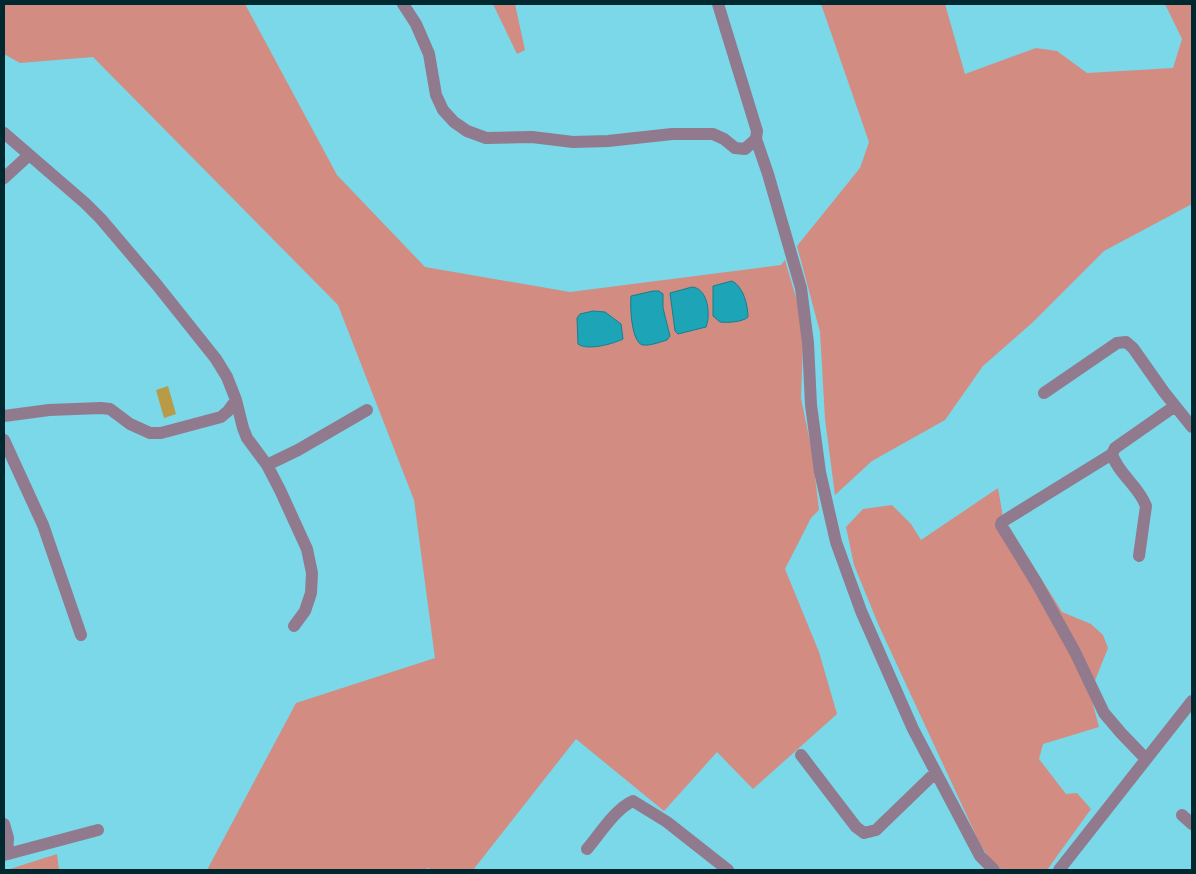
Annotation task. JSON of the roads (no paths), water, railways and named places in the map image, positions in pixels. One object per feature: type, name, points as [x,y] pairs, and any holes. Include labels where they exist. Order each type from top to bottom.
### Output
[{"type":"street","points":[[403,4],[416,24],[429,54],[436,95],[443,110],[454,122],[486,138],[532,137],[573,142],[608,141],[672,134],[713,134],[724,139],[735,148],[745,149],[756,139]]},
{"type":"street","points":[[718,4],[757,131],[756,139],[801,288],[808,343],[811,405],[820,472],[836,542],[860,611],[913,729],[980,856],[994,870]]},
{"type":"street","points":[[4,133],[85,203],[121,242],[216,359],[227,377],[247,438],[267,465],[307,549],[312,573],[311,594],[305,610],[294,626]]},
{"type":"street","points":[[4,178],[28,155]]},
{"type":"street","points":[[1044,393],[1117,343],[1123,341],[1129,343],[1133,348],[1174,406],[1188,412],[1192,428]]},
{"type":"street","points":[[4,416],[49,410],[101,408],[110,409],[130,424],[150,433],[161,433],[221,417],[228,412],[236,400]]},
{"type":"street","points":[[1146,759],[1104,712],[1076,652],[1001,525],[1002,522],[1112,454],[1115,448],[1174,406]]},
{"type":"street","points":[[267,465],[298,450],[367,410]]},
{"type":"street","points":[[4,440],[43,525],[81,635]]},
{"type":"street","points":[[1112,454],[1117,466],[1144,498],[1146,506],[1139,556]]},
{"type":"street","points":[[1059,870],[1192,701]]},
{"type":"street","points":[[801,756],[856,827],[864,833],[876,830],[935,773]]},
{"type":"street","points":[[588,849],[613,817],[628,803],[633,801],[667,822],[728,870]]},
{"type":"street","points":[[1182,814],[1192,824]]},
{"type":"street","points":[[4,824],[8,838],[5,854],[98,830]]},
{"type":"water","points":[[732,281],[736,283],[744,296],[748,317],[739,321],[720,322],[713,316],[713,286]]},
{"type":"water","points":[[692,287],[702,292],[705,297],[708,309],[706,327],[678,334],[675,331],[670,293]]},
{"type":"water","points":[[659,291],[663,294],[663,308],[670,336],[667,340],[643,345],[639,343],[634,331],[631,315],[631,296]]},
{"type":"water","points":[[593,311],[605,312],[621,324],[623,339],[607,345],[594,347],[578,344],[577,318],[580,314]]}]
